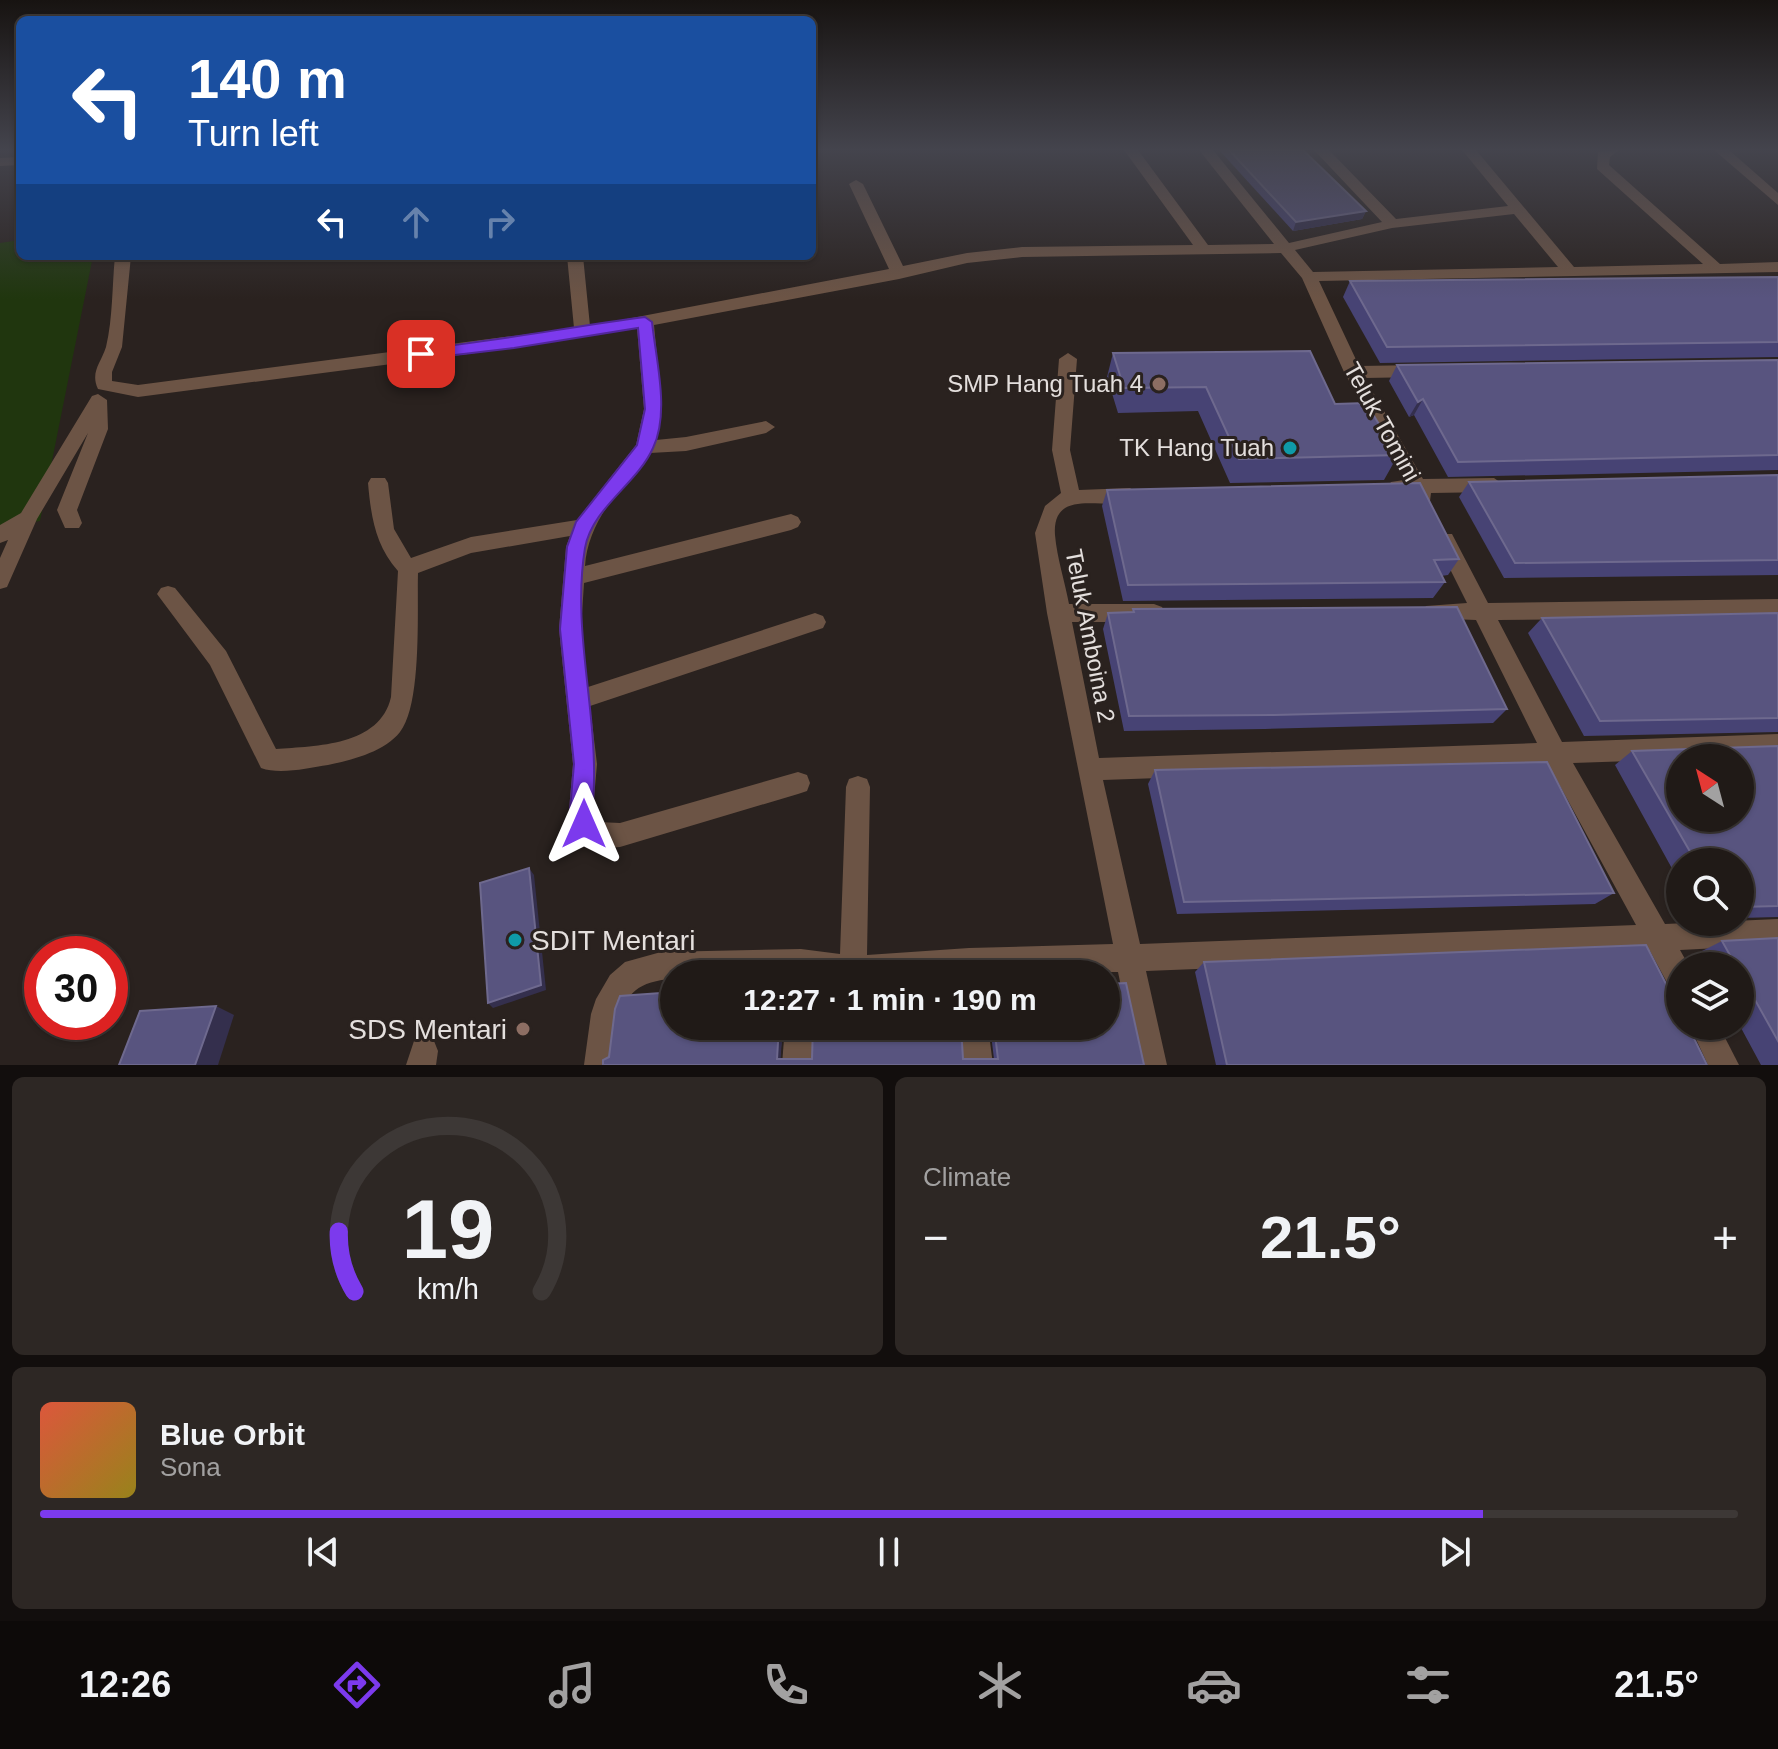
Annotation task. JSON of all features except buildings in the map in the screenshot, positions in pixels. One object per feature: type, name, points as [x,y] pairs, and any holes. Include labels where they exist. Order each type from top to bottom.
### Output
[{"type":"street","points":[[864,200],[899,274]]},
{"type":"street","points":[[1167,200],[1202,247]]},
{"type":"street","name":"Teluk Tomini","points":[[1246,200],[1309,277],[1353,372],[1418,487],[1555,753],[1667,952]]},
{"type":"street","points":[[1369,200],[1392,224]]},
{"type":"street","points":[[1511,200],[1570,272]]},
{"type":"street","points":[[1640,200],[1715,267]]},
{"type":"street","points":[[100,394],[514,343],[645,322],[899,274],[967,258],[1022,252],[1285,248],[1392,224],[1519,209]]},
{"type":"street","points":[[72,523],[67,510],[99,429],[103,372],[114,347],[123,260]]},
{"type":"street","points":[[575,260],[582,330]]},
{"type":"street","points":[[1309,277],[1778,267]]},
{"type":"street","points":[[645,322],[653,409],[645,447],[583,527],[576,547],[570,629],[585,764],[581,810],[584,824],[591,833],[620,835],[798,783]]},
{"type":"street","points":[[1068,359],[1061,450],[1071,497],[1150,494]]},
{"type":"street","points":[[1353,372],[1445,371]]},
{"type":"street","points":[[0,581],[28,518],[100,394]]},
{"type":"street","points":[[645,447],[686,444],[766,427]]},
{"type":"street","points":[[168,594],[218,658],[269,760],[305,758],[351,748],[374,739],[388,730],[397,717],[402,697],[408,569],[391,551],[382,527],[378,483]]},
{"type":"street","points":[[1370,488],[1512,485]]},
{"type":"street","name":"Teluk Amboina 2","points":[[1071,497],[1062,500],[1053,509],[1045,533],[1089,769],[1152,1065]]},
{"type":"street","points":[[0,535],[28,518]]},
{"type":"street","points":[[575,577],[791,522]]},
{"type":"street","points":[[408,569],[444,552],[529,533],[583,527]]},
{"type":"street","points":[[1405,612],[1778,608]]},
{"type":"street","points":[[1058,613],[1169,613]]},
{"type":"street","points":[[577,700],[815,622]]},
{"type":"street","points":[[1089,769],[1778,745]]},
{"type":"street","points":[[853,960],[858,787]]},
{"type":"street","points":[[1098,960],[1778,932]]},
{"type":"street","points":[[599,1065],[605,1014],[620,985],[635,972],[660,966]]},
{"type":"street","points":[[797,1065],[798,1040]]},
{"type":"street","points":[[975,1040],[978,1065]]},
{"type":"street","points":[[1711,1040],[1724,1065]]},
{"type":"green space","points":[[16,241],[16,260],[92,260],[40,521],[0,527],[0,243]]},
{"type":"place","name":"SMP Hang Tuah 4","points":[[1159,384]]},
{"type":"place","name":"TK Hang Tuah","points":[[1290,448]]},
{"type":"place","name":"SDIT Mentari","points":[[515,940]]},
{"type":"place","name":"SDS Mentari","points":[[523,1029]]},
{"type":"route","points":[[421,354],[645,322],[653,409],[645,447],[583,527],[576,547],[570,629],[585,764],[581,810],[584,824]]}]
